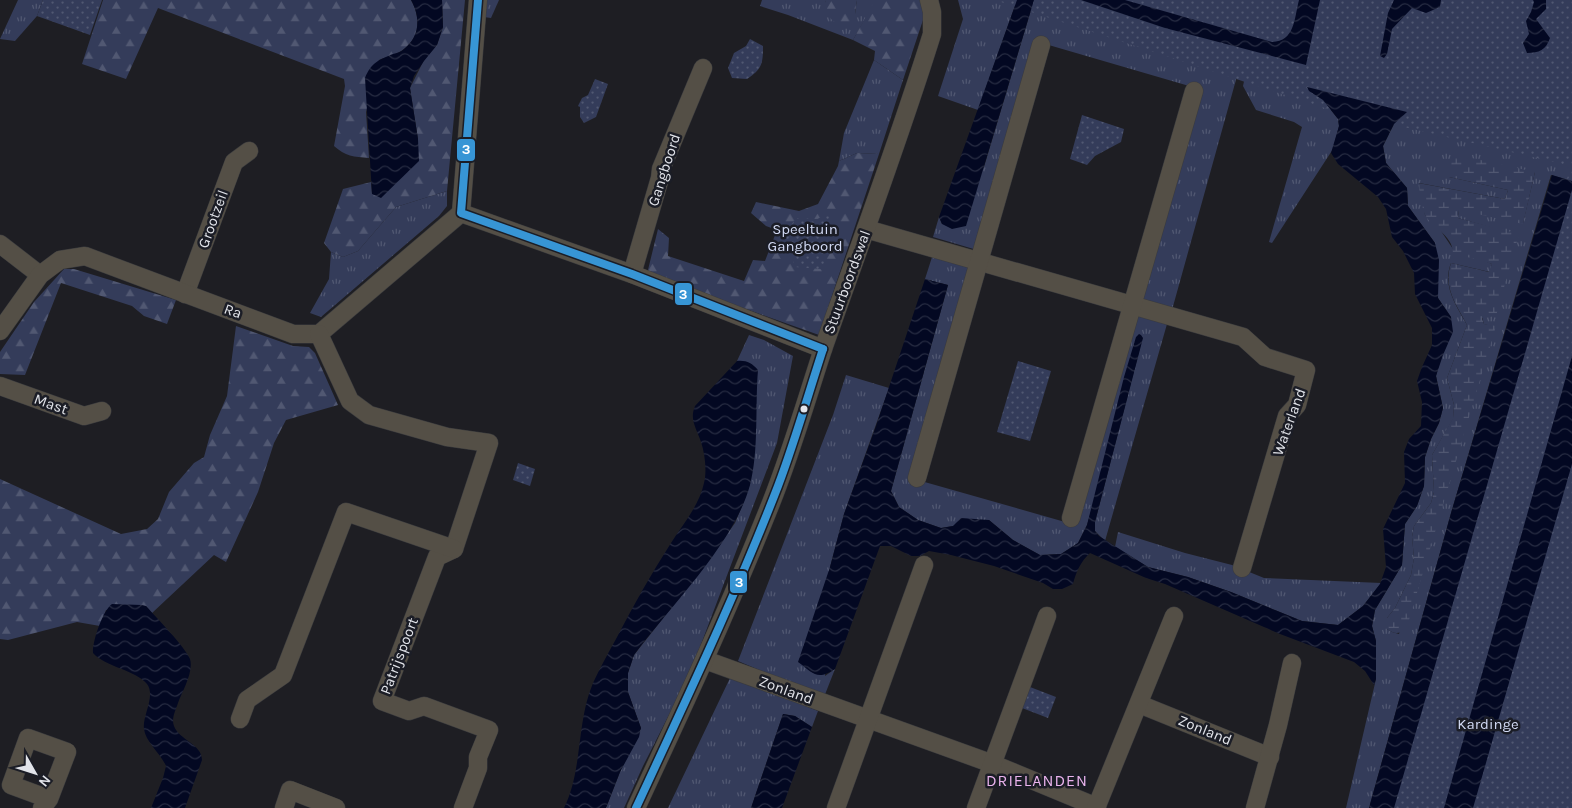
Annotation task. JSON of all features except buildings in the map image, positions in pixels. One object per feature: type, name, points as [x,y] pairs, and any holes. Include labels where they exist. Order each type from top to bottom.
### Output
[{"type":"street","points":[[240,719],[247,700],[283,675],[346,512],[454,549],[490,443],[447,437],[369,415],[350,401],[319,334],[461,213],[478,0]]},
{"type":"street","name":"Stuurboordswal","points":[[636,808],[705,660],[790,453],[932,34],[932,12],[929,0]]},
{"type":"street","points":[[917,478],[1041,45]]},
{"type":"street","name":"Gangboord","points":[[632,274],[661,169],[703,68]]},
{"type":"street","points":[[1071,518],[1194,91]]},
{"type":"street","name":"Grootzeil","points":[[185,294],[234,162],[248,151]]},
{"type":"street","points":[[461,213],[632,274],[824,350]]},
{"type":"street","name":"Waterland","points":[[866,229],[1243,337],[1265,357],[1306,370],[1297,404],[1287,416],[1242,568]]},
{"type":"street","points":[[0,244],[40,275]]},
{"type":"street","name":"Ra","points":[[0,331],[40,275],[60,260],[84,256],[293,334],[319,334]]},
{"type":"street","name":"Mast","points":[[0,386],[84,416],[102,411]]},
{"type":"street","name":"Patrijspoort","points":[[454,549],[436,558],[382,701],[409,711],[424,706],[489,730],[478,757],[478,768],[463,808]]},
{"type":"street","points":[[836,808],[924,565]]},
{"type":"street","points":[[976,808],[1047,616]]},
{"type":"street","name":"Zonland","points":[[705,660],[993,764],[1096,807],[1140,704],[1174,616]]},
{"type":"street","points":[[1255,808],[1270,757],[1292,663]]},
{"type":"street","name":"Zonland","points":[[1140,704],[1270,757]]},
{"type":"street","points":[[284,808],[290,790],[336,808]]},
{"type":"green space","points":[[18,0],[43,0],[37,16],[15,41],[0,39]]},
{"type":"green space","points":[[43,0],[102,0],[90,35],[37,16]]},
{"type":"green space","points":[[103,0],[411,0],[416,13],[417,26],[414,38],[410,44],[395,54],[379,60],[366,112],[369,158],[364,158],[346,154],[334,146],[345,86],[344,79],[158,8],[126,79],[82,64]]},
{"type":"green space","points":[[442,0],[465,0],[447,191],[396,207],[358,251],[343,257],[331,252],[324,243],[343,189],[371,182],[372,194],[418,139],[410,88],[424,60],[437,45],[443,27]]},
{"type":"green space","points":[[486,0],[499,0],[491,18],[484,17]]},
{"type":"green space","points":[[762,0],[825,0],[825,2],[855,14],[857,0],[875,0],[875,2],[853,40],[760,6]]},
{"type":"green space","points":[[825,0],[857,0],[855,14],[850,22],[840,25],[830,18]]},
{"type":"green space","points":[[875,0],[920,0],[924,17],[903,80],[874,60],[875,51],[853,40]]},
{"type":"green space","points":[[958,0],[1017,0],[978,110],[938,96],[963,19]]},
{"type":"green space","name":"Kardinge","points":[[995,0],[1572,0],[1572,808],[1373,808],[1571,166],[1331,110]]},
{"type":"green space","points":[[1034,0],[1239,69],[1172,310],[1141,300],[1196,88],[1035,41],[977,250],[933,237],[939,217],[942,224],[984,167]]},
{"type":"green space","points":[[750,39],[763,46],[761,66],[747,79],[732,78],[728,68],[734,53],[746,46]]},
{"type":"green space","points":[[874,60],[903,80],[879,154],[857,153],[839,161],[844,133]]},
{"type":"green space","points":[[1247,68],[1323,100],[1338,119],[1339,126],[1333,149],[1272,243],[1269,242],[1302,127],[1294,122],[1256,110],[1243,86]]},
{"type":"green space","points":[[595,79],[608,84],[596,117],[584,123],[580,117],[580,107],[578,106],[582,98],[588,95]]},
{"type":"green space","points":[[1082,115],[1124,129],[1121,142],[1095,156],[1087,165],[1070,159]]},
{"type":"green space","points":[[1394,124],[1572,145],[1572,181],[1551,175],[1451,513],[1369,808],[1346,808],[1376,679],[1376,641],[1372,626],[1375,610],[1402,565],[1405,524],[1417,506],[1424,486],[1425,457],[1443,408],[1436,376],[1451,317],[1438,298],[1435,243],[1408,206],[1407,188],[1386,163],[1383,146]],"holes":[[[1535,172],[1523,223],[1459,209],[1458,218],[1518,235],[1482,317],[1484,324],[1495,327],[1399,634],[1392,632],[1387,629],[1387,618],[1395,608],[1411,575],[1414,558],[1412,537],[1414,526],[1431,503],[1434,492],[1432,455],[1453,419],[1454,405],[1447,378],[1467,325],[1451,295],[1448,280],[1451,263],[1490,272],[1492,264],[1453,249],[1441,231],[1425,215],[1419,183],[1505,199],[1508,190],[1449,177]]]},
{"type":"green space","points":[[857,153],[879,154],[819,335],[647,274],[658,229],[669,238],[668,256],[744,281],[753,260],[765,261],[777,230],[766,226],[751,213],[756,202],[799,211],[818,204],[839,161]]},
{"type":"green space","points":[[1453,154],[1535,172],[1523,224],[1459,210],[1458,218],[1519,234],[1496,316],[1482,318],[1484,324],[1496,326],[1406,630],[1396,633],[1387,629],[1387,618],[1395,608],[1411,575],[1414,558],[1412,537],[1414,526],[1431,503],[1434,492],[1432,455],[1453,418],[1454,405],[1447,378],[1467,325],[1452,296],[1449,280],[1451,263],[1489,272],[1492,264],[1453,253],[1446,236],[1425,215],[1418,183],[1505,199],[1508,190],[1449,177]]},
{"type":"green space","points":[[447,191],[447,206],[439,216],[321,317],[310,313],[329,279],[331,252],[343,257],[358,251],[396,207]]},
{"type":"green space","name":"Speeltuin Gangboord","points":[[829,215],[829,234],[825,235],[822,250],[826,256],[825,265],[821,269],[795,267],[790,250],[787,248],[786,231],[798,218],[816,219]]},
{"type":"green space","points":[[933,254],[972,266],[914,479],[1072,524],[1137,315],[1167,324],[1105,541],[1095,531],[1095,522],[1143,336],[1087,525],[1078,543],[1061,554],[1040,555],[1013,540],[989,520],[941,528],[918,520],[899,507],[891,491],[948,285],[925,279]]},
{"type":"green space","points":[[64,269],[74,269],[176,300],[167,324],[144,316],[132,306],[61,283],[25,375],[0,374],[0,352],[34,302]]},
{"type":"green space","points":[[236,326],[293,346],[309,347],[315,353],[338,405],[286,420],[274,443],[258,492],[226,562],[214,555],[152,613],[146,606],[106,610],[100,626],[77,622],[8,640],[0,639],[0,479],[121,534],[147,529],[158,519],[169,492],[194,463],[204,457],[210,435],[227,396]]},
{"type":"green space","points":[[749,335],[764,340],[793,356],[777,443],[700,647],[672,709],[624,808],[606,808],[620,772],[641,728],[628,692],[628,673],[634,655],[706,564],[735,523],[750,484],[757,370],[742,361],[737,361]]},
{"type":"green space","points":[[1018,361],[1051,371],[1030,441],[997,432]]},
{"type":"green space","points":[[846,375],[889,388],[844,514],[830,567],[825,676],[835,669],[824,697],[738,661],[833,415]]},
{"type":"green space","points":[[518,463],[535,469],[530,486],[513,480]]},
{"type":"green space","points":[[1118,532],[1185,553],[1232,565],[1264,578],[1381,583],[1363,606],[1338,625],[1302,621],[1231,592],[1188,577],[1148,567],[1115,547]]},
{"type":"green space","points":[[731,676],[818,711],[812,727],[795,716],[783,714],[751,808],[668,808]]},
{"type":"green space","points":[[1030,687],[1056,697],[1048,718],[1022,708]]},
{"type":"water","points":[[411,0],[442,0],[443,27],[437,45],[414,76],[410,88],[418,139],[419,161],[381,198],[372,194],[365,78],[376,63],[383,58],[402,51],[414,38],[417,19]]},
{"type":"water","points":[[1017,0],[1034,0],[966,226],[952,229],[942,224],[939,217]]},
{"type":"water","points":[[1081,0],[1125,0],[1272,42],[1280,41],[1289,33],[1299,0],[1320,0],[1306,65],[1165,28]]},
{"type":"water","points":[[1394,0],[1441,0],[1440,7],[1426,13],[1412,8],[1392,29],[1387,54],[1384,58],[1380,56],[1388,13]]},
{"type":"water","points":[[1533,0],[1546,0],[1546,9],[1536,19],[1550,38],[1542,50],[1527,53],[1523,43],[1529,34],[1526,21],[1531,12]]},
{"type":"water","points":[[1307,87],[1407,112],[1394,124],[1383,146],[1386,163],[1407,188],[1408,206],[1435,243],[1439,260],[1438,298],[1451,317],[1453,332],[1436,376],[1443,408],[1425,457],[1424,486],[1417,506],[1405,524],[1402,565],[1375,610],[1372,626],[1376,641],[1376,679],[1374,685],[1365,671],[1354,662],[1280,634],[1090,553],[1079,567],[1073,584],[1062,589],[1053,589],[1043,583],[994,566],[951,555],[929,551],[920,556],[911,556],[891,546],[880,546],[835,669],[824,675],[819,675],[798,662],[830,567],[844,514],[876,426],[925,279],[948,285],[891,491],[899,507],[918,520],[941,528],[953,526],[961,518],[989,520],[1013,540],[1040,555],[1061,554],[1078,543],[1087,525],[1124,377],[1136,337],[1139,334],[1143,338],[1095,522],[1095,531],[1099,536],[1148,567],[1188,577],[1231,592],[1302,621],[1338,625],[1363,606],[1380,584],[1386,567],[1383,529],[1405,483],[1404,452],[1409,439],[1421,426],[1422,402],[1417,381],[1432,345],[1432,328],[1415,294],[1414,273],[1403,251],[1392,237],[1386,209],[1378,197],[1338,164],[1331,153],[1339,126],[1338,119],[1323,100],[1309,91]]},
{"type":"water","points":[[1552,175],[1572,181],[1572,190],[1394,808],[1369,808],[1451,513]]},
{"type":"water","points":[[1572,356],[1572,464],[1473,808],[1444,808]]},
{"type":"water","points":[[737,361],[749,362],[758,370],[755,458],[750,485],[742,507],[716,552],[634,655],[628,673],[628,692],[641,728],[639,737],[620,772],[606,808],[564,808],[574,778],[584,714],[593,683],[642,590],[690,514],[702,491],[705,478],[705,462],[693,420],[693,411],[695,406]]},
{"type":"water","points":[[112,604],[146,606],[177,640],[190,659],[189,676],[175,711],[173,723],[180,735],[198,750],[202,760],[185,808],[151,808],[166,766],[145,734],[144,724],[150,694],[147,684],[136,675],[105,662],[93,653],[99,627],[105,613]]},
{"type":"water","points":[[783,714],[795,716],[812,727],[782,808],[751,808]]},
{"type":"transit line","name":"3","points":[[478,0],[461,213],[632,274],[823,349]]},
{"type":"transit line","name":"3","points":[[636,808],[710,648],[762,527],[790,452],[823,349]]},
{"type":"district","name":"DRIELANDEN","points":[[1037,780]]}]
